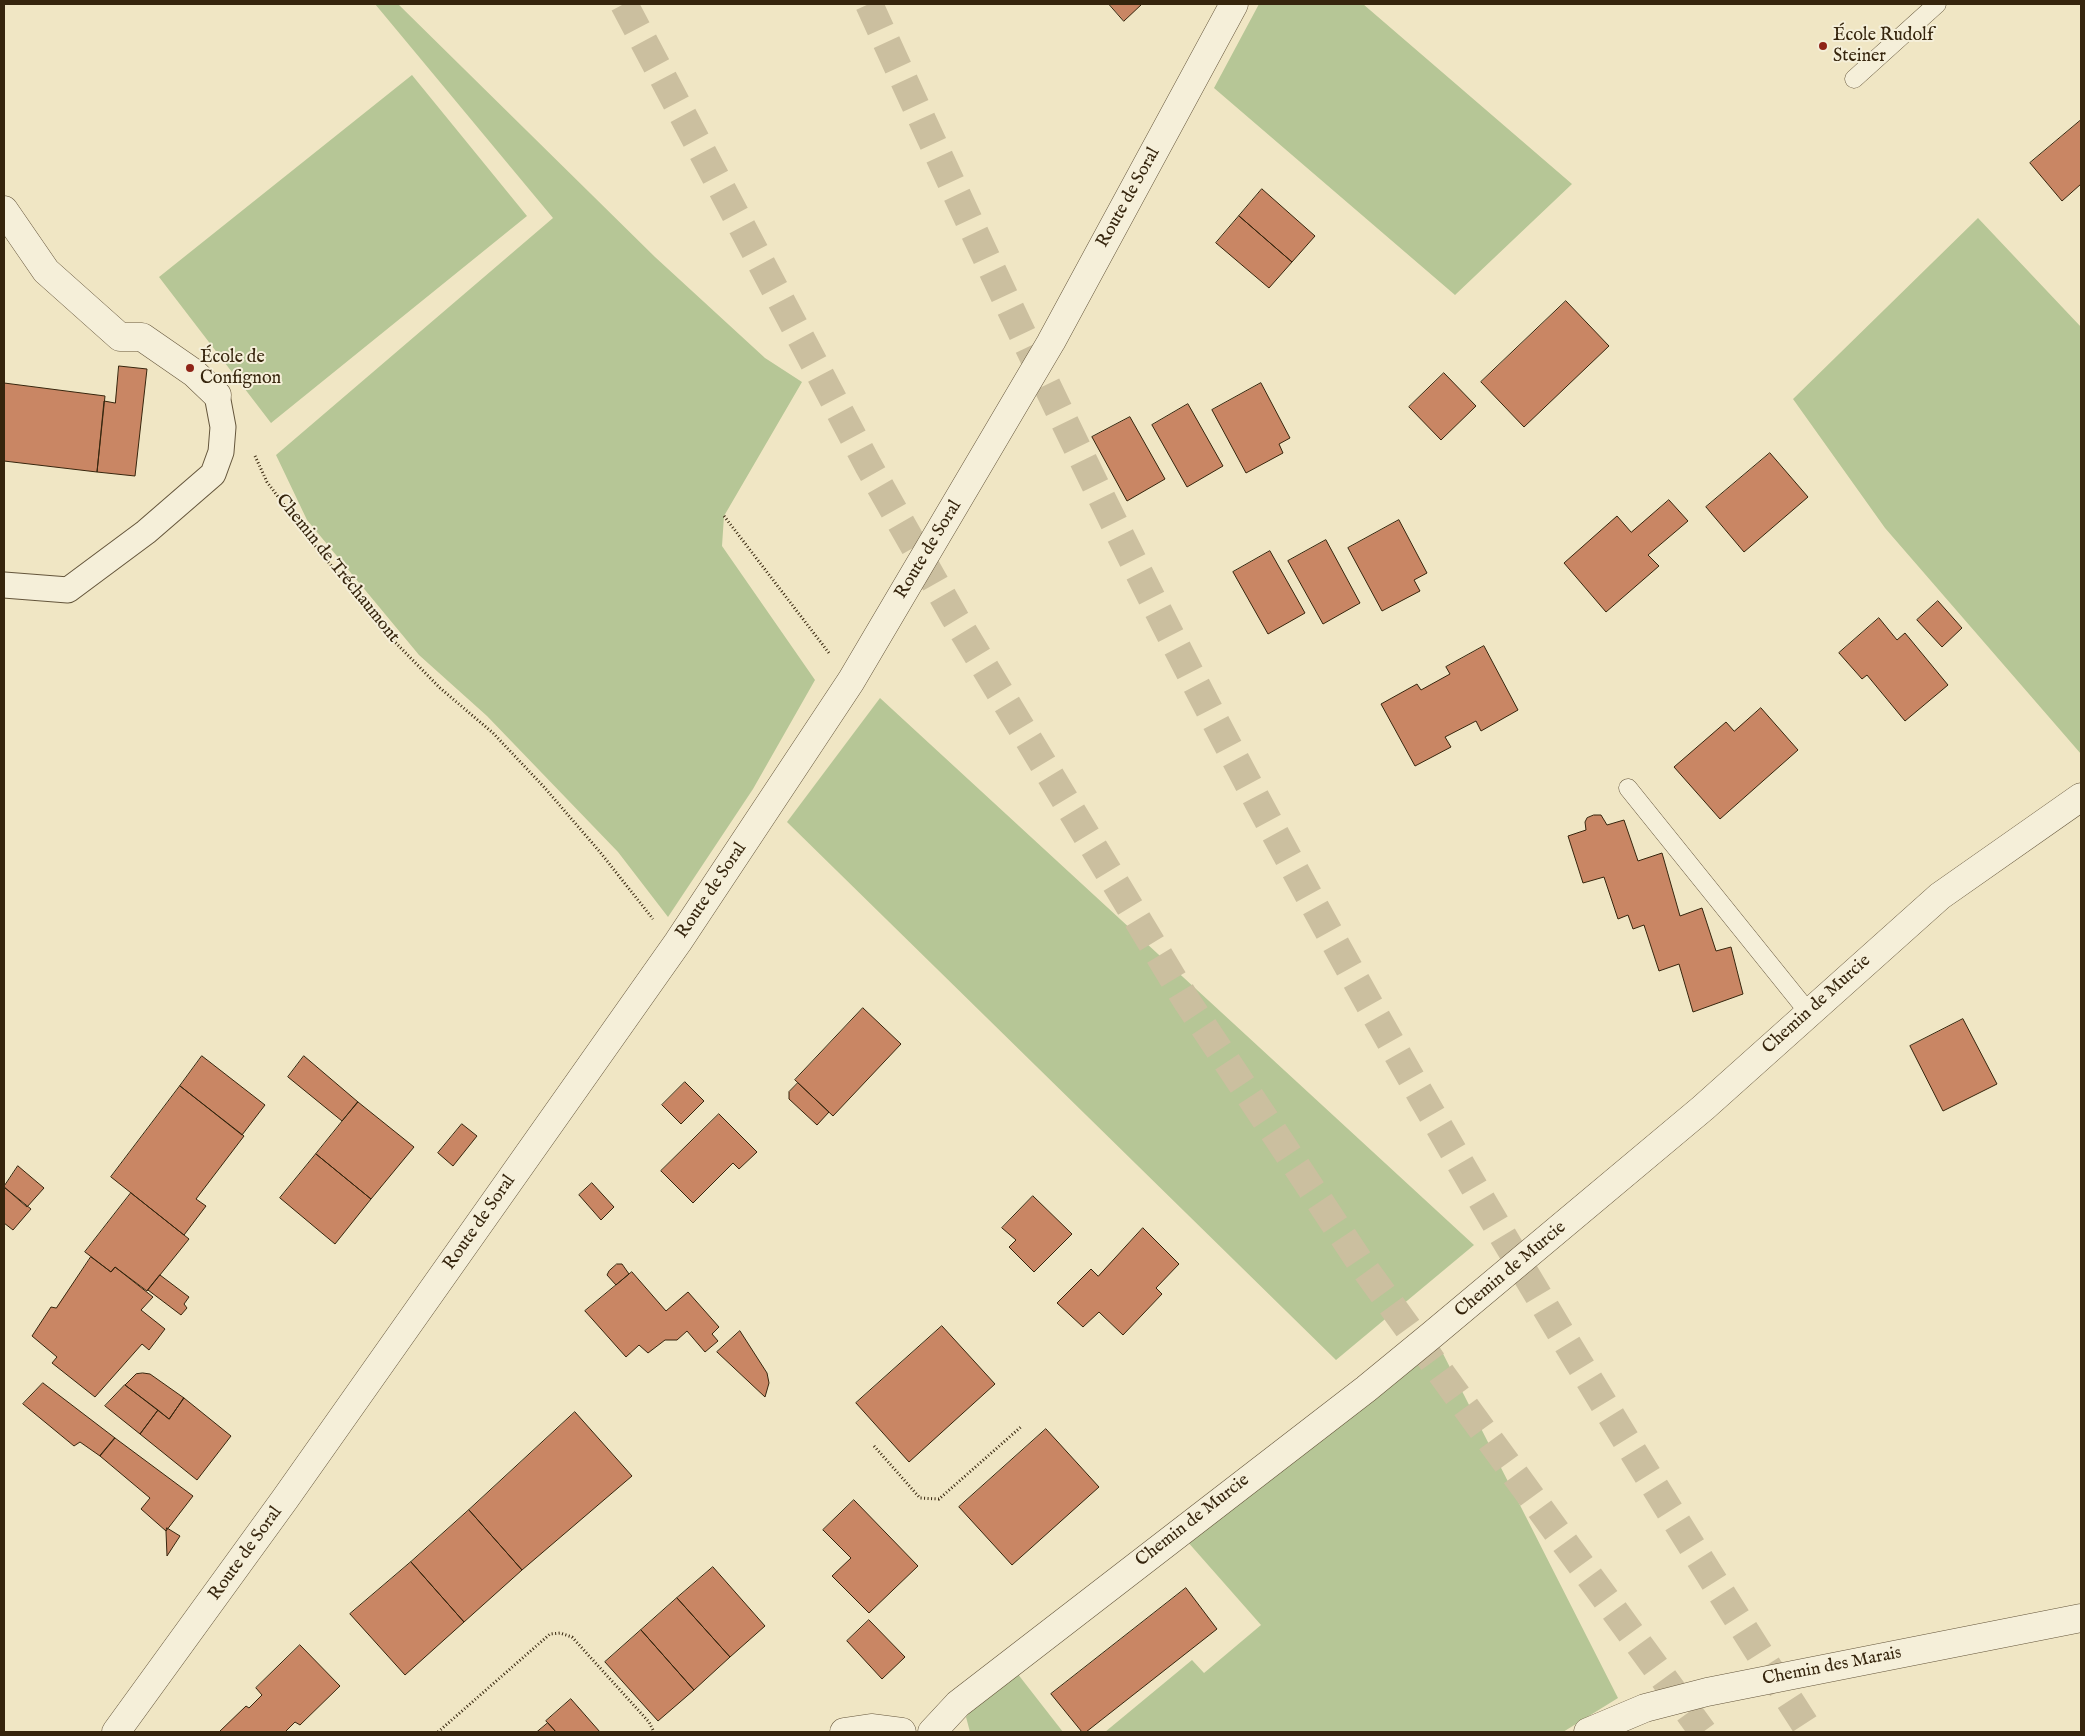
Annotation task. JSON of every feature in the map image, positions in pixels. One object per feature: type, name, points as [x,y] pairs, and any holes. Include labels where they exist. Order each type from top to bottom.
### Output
[{"type":"street","name":"Route de Soral","points":[[116,1732],[312,1462],[678,942],[851,681],[1032,374],[1234,4]]},
{"type":"street","points":[[4,210],[46,271],[120,337],[142,337],[194,373],[217,395],[223,427],[221,452],[213,474],[146,532],[68,590],[4,585]]},
{"type":"street","name":"Chemin de Murcie","points":[[932,1732],[958,1704],[1366,1389],[1433,1334],[1703,1108],[1940,896],[2081,797]]},
{"type":"street","name":"Chemin des Marais","points":[[1588,1732],[1645,1708],[1707,1692],[2081,1618]]},
{"type":"street","points":[[844,1732],[871,1728],[902,1732]]},
{"type":"lane","points":[[1854,79],[1937,4]]},
{"type":"lane","points":[[1628,788],[1810,1012]]},
{"type":"path","name":"Chemin de Tréchaumont","points":[[255,455],[267,482],[294,519],[392,640],[440,688],[493,733],[600,852],[647,914],[678,942]]},
{"type":"path","points":[[724,516],[851,681]]},
{"type":"path","points":[[874,1446],[920,1498],[939,1498],[1022,1426]]},
{"type":"path","points":[[438,1732],[550,1634],[560,1633],[572,1637],[649,1722],[654,1732]]},
{"type":"green space","points":[[375,4],[398,4],[655,257],[765,358],[802,382],[724,516],[722,546],[815,680],[753,789],[668,917],[618,852],[487,716],[419,655],[307,520],[276,455],[553,218]]},
{"type":"green space","points":[[1259,4],[1363,4],[1572,184],[1455,295],[1214,88]]},
{"type":"green space","points":[[412,75],[527,216],[271,423],[159,277]]},
{"type":"green space","points":[[1978,218],[2081,327],[2081,754],[1885,528],[1793,399]]},
{"type":"green space","points":[[880,698],[1474,1245],[1336,1360],[787,822]]},
{"type":"green space","points":[[1433,1334],[1618,1698],[1563,1732],[1105,1732],[1192,1660],[1204,1673],[1261,1625],[1179,1532]]},
{"type":"green space","points":[[1010,1664],[1063,1732],[970,1732],[966,1717]]},
{"type":"building","points":[[1109,4],[1142,4],[1124,21]]},
{"type":"building","points":[[2081,120],[2081,184],[2062,201],[2030,163]]},
{"type":"building","points":[[1262,189],[1315,236],[1292,262],[1239,216]]},
{"type":"building","points":[[1239,216],[1292,262],[1269,288],[1216,243]]},
{"type":"building","points":[[1566,301],[1609,346],[1524,427],[1481,382]]},
{"type":"building","points":[[119,366],[147,369],[135,476],[97,472],[104,401],[115,403]]},
{"type":"building","points":[[1444,373],[1476,406],[1441,440],[1409,407]]},
{"type":"building","points":[[4,383],[105,396],[97,472],[4,461]]},
{"type":"building","points":[[1261,383],[1290,438],[1279,444],[1283,453],[1246,473],[1212,410]]},
{"type":"building","points":[[1188,404],[1223,466],[1187,487],[1152,425]]},
{"type":"building","points":[[1130,417],[1165,479],[1127,501],[1092,437]]},
{"type":"building","points":[[1770,453],[1808,497],[1744,552],[1706,507]]},
{"type":"building","points":[[1669,500],[1688,521],[1648,555],[1659,566],[1606,612],[1564,563],[1617,516],[1631,532]]},
{"type":"building","points":[[1399,520],[1427,573],[1414,580],[1420,591],[1382,611],[1348,548]]},
{"type":"building","points":[[1326,540],[1360,603],[1323,624],[1288,561]]},
{"type":"building","points":[[1270,551],[1305,613],[1268,634],[1233,572]]},
{"type":"building","points":[[1938,601],[1962,628],[1942,647],[1917,620]]},
{"type":"building","points":[[1879,618],[1897,640],[1905,633],[1948,685],[1905,721],[1867,675],[1862,679],[1839,653]]},
{"type":"building","points":[[1484,646],[1518,710],[1481,731],[1476,721],[1445,737],[1451,747],[1415,766],[1381,704],[1417,684],[1421,690],[1450,674],[1446,667]]},
{"type":"building","points":[[1761,708],[1798,750],[1720,819],[1674,767],[1726,722],[1734,731]]},
{"type":"building","points":[[1601,815],[1607,825],[1624,820],[1638,861],[1662,853],[1680,916],[1702,908],[1716,951],[1731,947],[1743,994],[1693,1012],[1679,964],[1659,971],[1644,925],[1633,929],[1628,915],[1618,919],[1604,877],[1583,883],[1568,836],[1586,830],[1585,822],[1587,818]]},
{"type":"building","points":[[863,1008],[901,1044],[833,1116],[795,1080]]},
{"type":"building","points":[[1963,1019],[1997,1084],[1943,1111],[1910,1046]]},
{"type":"building","points":[[202,1056],[265,1105],[242,1135],[180,1086]]},
{"type":"building","points":[[304,1056],[358,1102],[342,1121],[288,1077]]},
{"type":"building","points":[[685,1082],[704,1101],[681,1124],[662,1105]]},
{"type":"building","points":[[798,1083],[829,1112],[817,1125],[789,1099],[789,1092]]},
{"type":"building","points":[[180,1086],[244,1136],[196,1199],[206,1206],[184,1235],[111,1177]]},
{"type":"building","points":[[358,1102],[414,1147],[371,1199],[316,1154]]},
{"type":"building","points":[[719,1114],[757,1152],[739,1169],[733,1163],[693,1203],[661,1171]]},
{"type":"building","points":[[462,1124],[477,1136],[453,1166],[438,1153]]},
{"type":"building","points":[[316,1154],[371,1199],[335,1244],[280,1198]]},
{"type":"building","points":[[18,1166],[44,1188],[27,1207],[4,1187]]},
{"type":"building","points":[[592,1183],[614,1207],[601,1220],[579,1195]]},
{"type":"building","points":[[4,1187],[31,1209],[13,1230],[4,1223]]},
{"type":"building","points":[[131,1193],[189,1239],[147,1291],[115,1267],[111,1272],[85,1252]]},
{"type":"building","points":[[1033,1196],[1072,1234],[1034,1272],[1009,1247],[1016,1240],[1002,1228]]},
{"type":"building","points":[[1143,1228],[1179,1264],[1156,1288],[1162,1294],[1123,1335],[1099,1312],[1083,1327],[1057,1303],[1091,1269],[1098,1276]]},
{"type":"building","points":[[91,1257],[111,1272],[115,1267],[153,1297],[141,1310],[165,1329],[149,1350],[142,1344],[95,1397],[52,1363],[57,1357],[32,1336],[51,1307],[56,1308]]},
{"type":"building","points":[[617,1264],[622,1264],[629,1274],[616,1285],[607,1275]]},
{"type":"building","points":[[632,1272],[666,1311],[688,1292],[719,1327],[712,1334],[718,1341],[705,1352],[687,1331],[677,1340],[665,1340],[648,1353],[639,1345],[626,1357],[585,1311]]},
{"type":"building","points":[[160,1275],[189,1297],[184,1304],[187,1308],[181,1315],[148,1290]]},
{"type":"building","points":[[942,1326],[995,1384],[909,1462],[856,1403]]},
{"type":"building","points":[[740,1331],[767,1373],[769,1383],[765,1397],[717,1352]]},
{"type":"building","points":[[136,1374],[150,1374],[184,1398],[169,1419],[125,1385]]},
{"type":"building","points":[[43,1383],[115,1438],[100,1456],[80,1442],[74,1446],[23,1404]]},
{"type":"building","points":[[125,1385],[158,1410],[140,1434],[105,1406]]},
{"type":"building","points":[[184,1398],[231,1436],[197,1480],[140,1434],[158,1410],[169,1419]]},
{"type":"building","points":[[575,1412],[632,1476],[522,1570],[469,1510]]},
{"type":"building","points":[[1046,1429],[1099,1487],[1012,1565],[959,1507]]},
{"type":"building","points":[[115,1438],[193,1496],[166,1531],[141,1509],[150,1498],[100,1456]]},
{"type":"building","points":[[854,1500],[918,1566],[869,1613],[832,1576],[851,1558],[823,1530]]},
{"type":"building","points":[[469,1510],[522,1570],[464,1622],[411,1562]]},
{"type":"building","points":[[167,1528],[180,1536],[167,1556],[166,1531]]},
{"type":"building","points":[[411,1562],[464,1622],[405,1675],[350,1614]]},
{"type":"building","points":[[713,1567],[765,1626],[730,1657],[677,1598]]},
{"type":"building","points":[[1186,1588],[1217,1629],[1086,1732],[1082,1732],[1051,1694]]},
{"type":"building","points":[[677,1598],[730,1657],[694,1690],[641,1630]]},
{"type":"building","points":[[869,1620],[905,1657],[882,1679],[847,1641]]},
{"type":"building","points":[[641,1630],[694,1690],[658,1721],[605,1662]]},
{"type":"building","points":[[300,1645],[340,1686],[300,1725],[295,1722],[285,1732],[219,1732],[246,1706],[249,1708],[262,1695],[256,1688]]},
{"type":"building","points":[[571,1699],[600,1732],[556,1732],[546,1721]]},
{"type":"building","points":[[548,1723],[556,1732],[537,1732]]},
{"type":"tunnel","points":[[624,4],[868,465],[955,618],[1186,1000],[1362,1265],[1703,1732]]},
{"type":"tunnel","points":[[869,4],[1003,294],[1143,581],[1191,676],[1307,893],[1515,1257],[1660,1496],[1810,1732]]},
{"type":"place","name":"École Rudolf Steiner","points":[[1823,46]]},
{"type":"place","name":"École de Confignon","points":[[190,368]]}]
